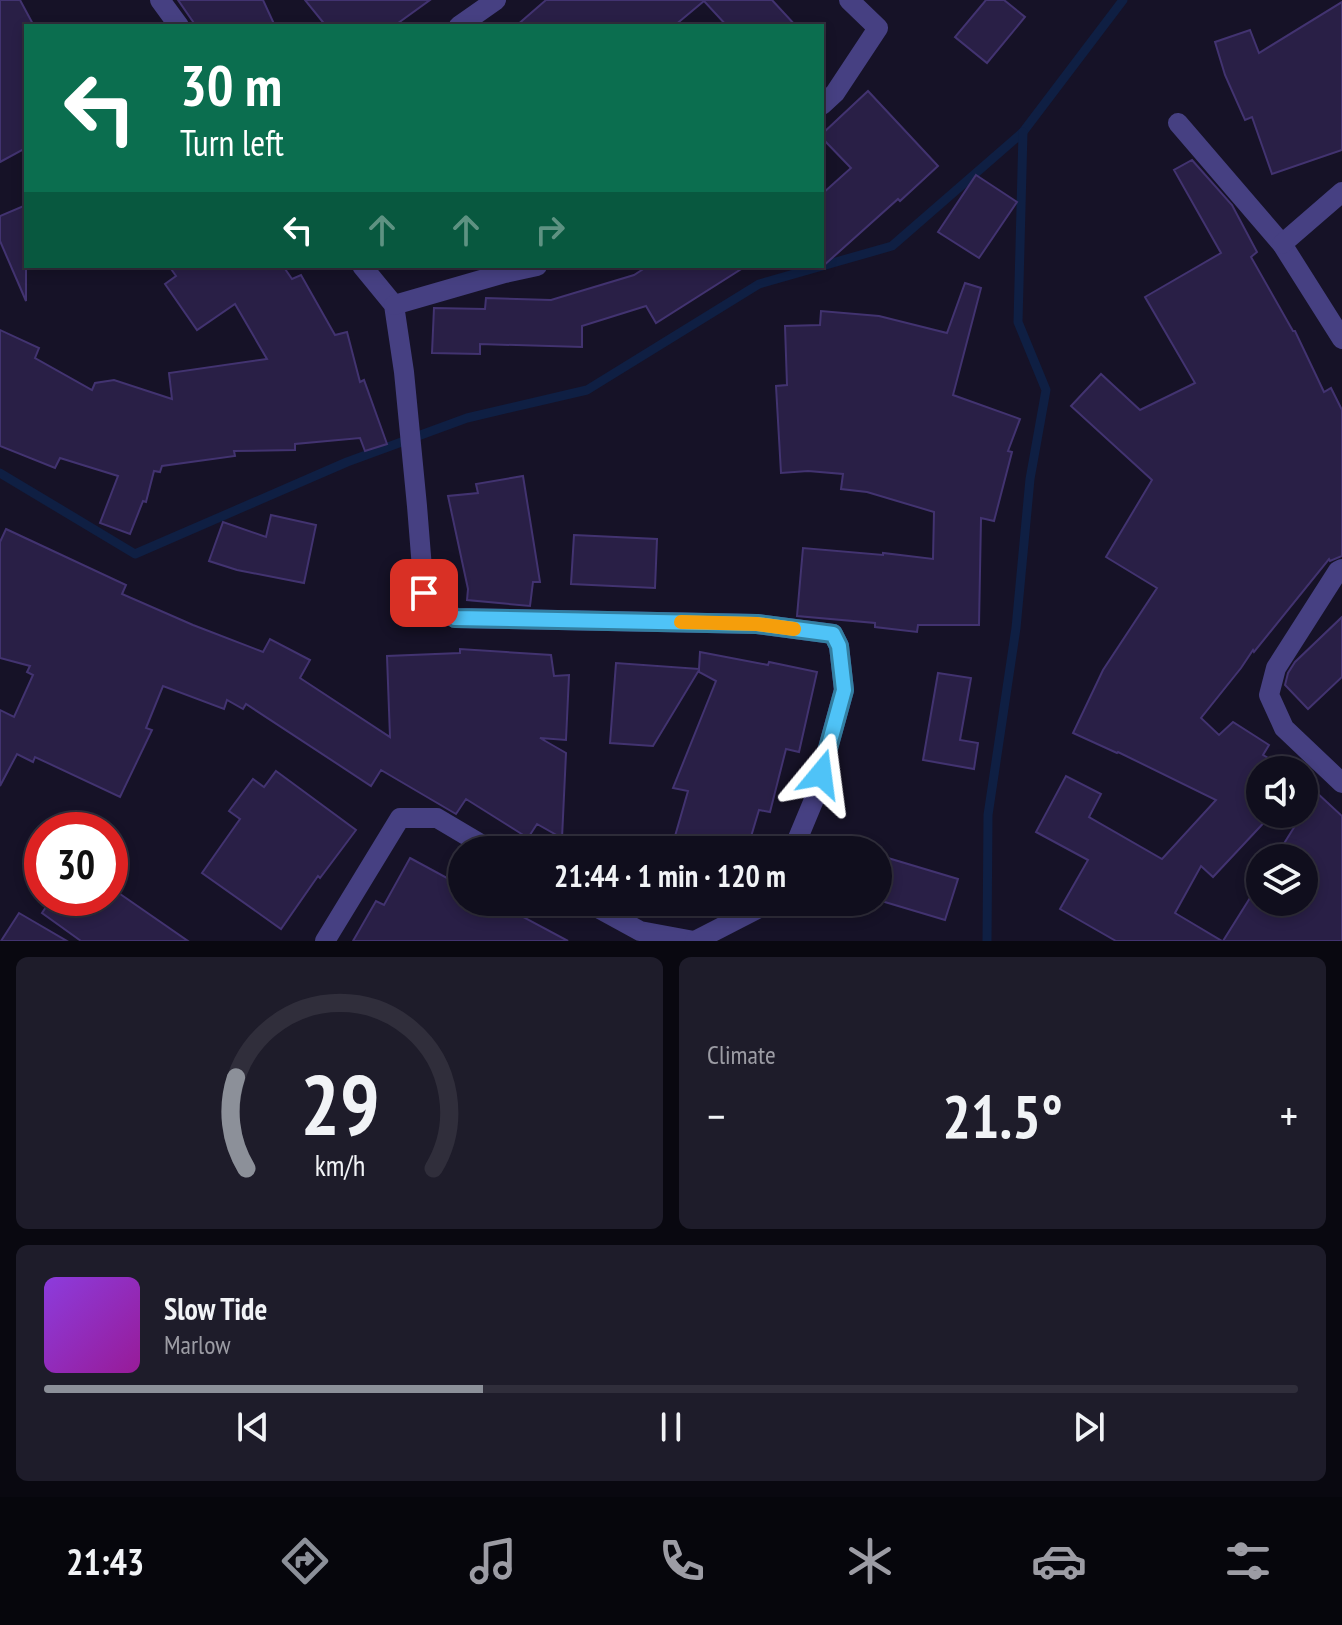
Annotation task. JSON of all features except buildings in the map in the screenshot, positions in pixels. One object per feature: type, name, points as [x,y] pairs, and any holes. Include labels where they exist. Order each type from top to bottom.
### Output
[{"type":"street","points":[[160,0],[178,24]]},
{"type":"street","points":[[462,24],[496,0]]},
{"type":"street","points":[[824,103],[835,93],[878,28],[849,0]]},
{"type":"street","points":[[1178,123],[1282,244],[1342,339]]},
{"type":"street","points":[[1282,244],[1342,192]]},
{"type":"street","points":[[364,268],[394,305],[404,372],[424,593],[455,618],[757,624],[833,634],[839,646],[844,690],[813,802],[799,836]]},
{"type":"street","points":[[394,305],[528,268]]},
{"type":"street","points":[[1342,569],[1276,668],[1269,695],[1284,728],[1342,783]]},
{"type":"street","points":[[325,941],[400,818],[437,818],[467,836]]},
{"type":"street","points":[[613,916],[640,931],[694,941],[743,916]]},
{"type":"waterway","points":[[824,265],[892,246],[1023,132],[1123,0]]},
{"type":"waterway","points":[[987,941],[988,815],[1016,628],[1030,479],[1046,390],[1018,322],[1023,132]]},
{"type":"waterway","points":[[0,473],[135,554],[347,462],[467,418],[587,390],[759,284],[815,268]]},
{"type":"slow traffic","points":[[681,622],[757,624],[794,629]]},
{"type":"route","points":[[424,593],[455,618],[757,624],[833,634],[839,646],[844,690],[821,774]]}]
